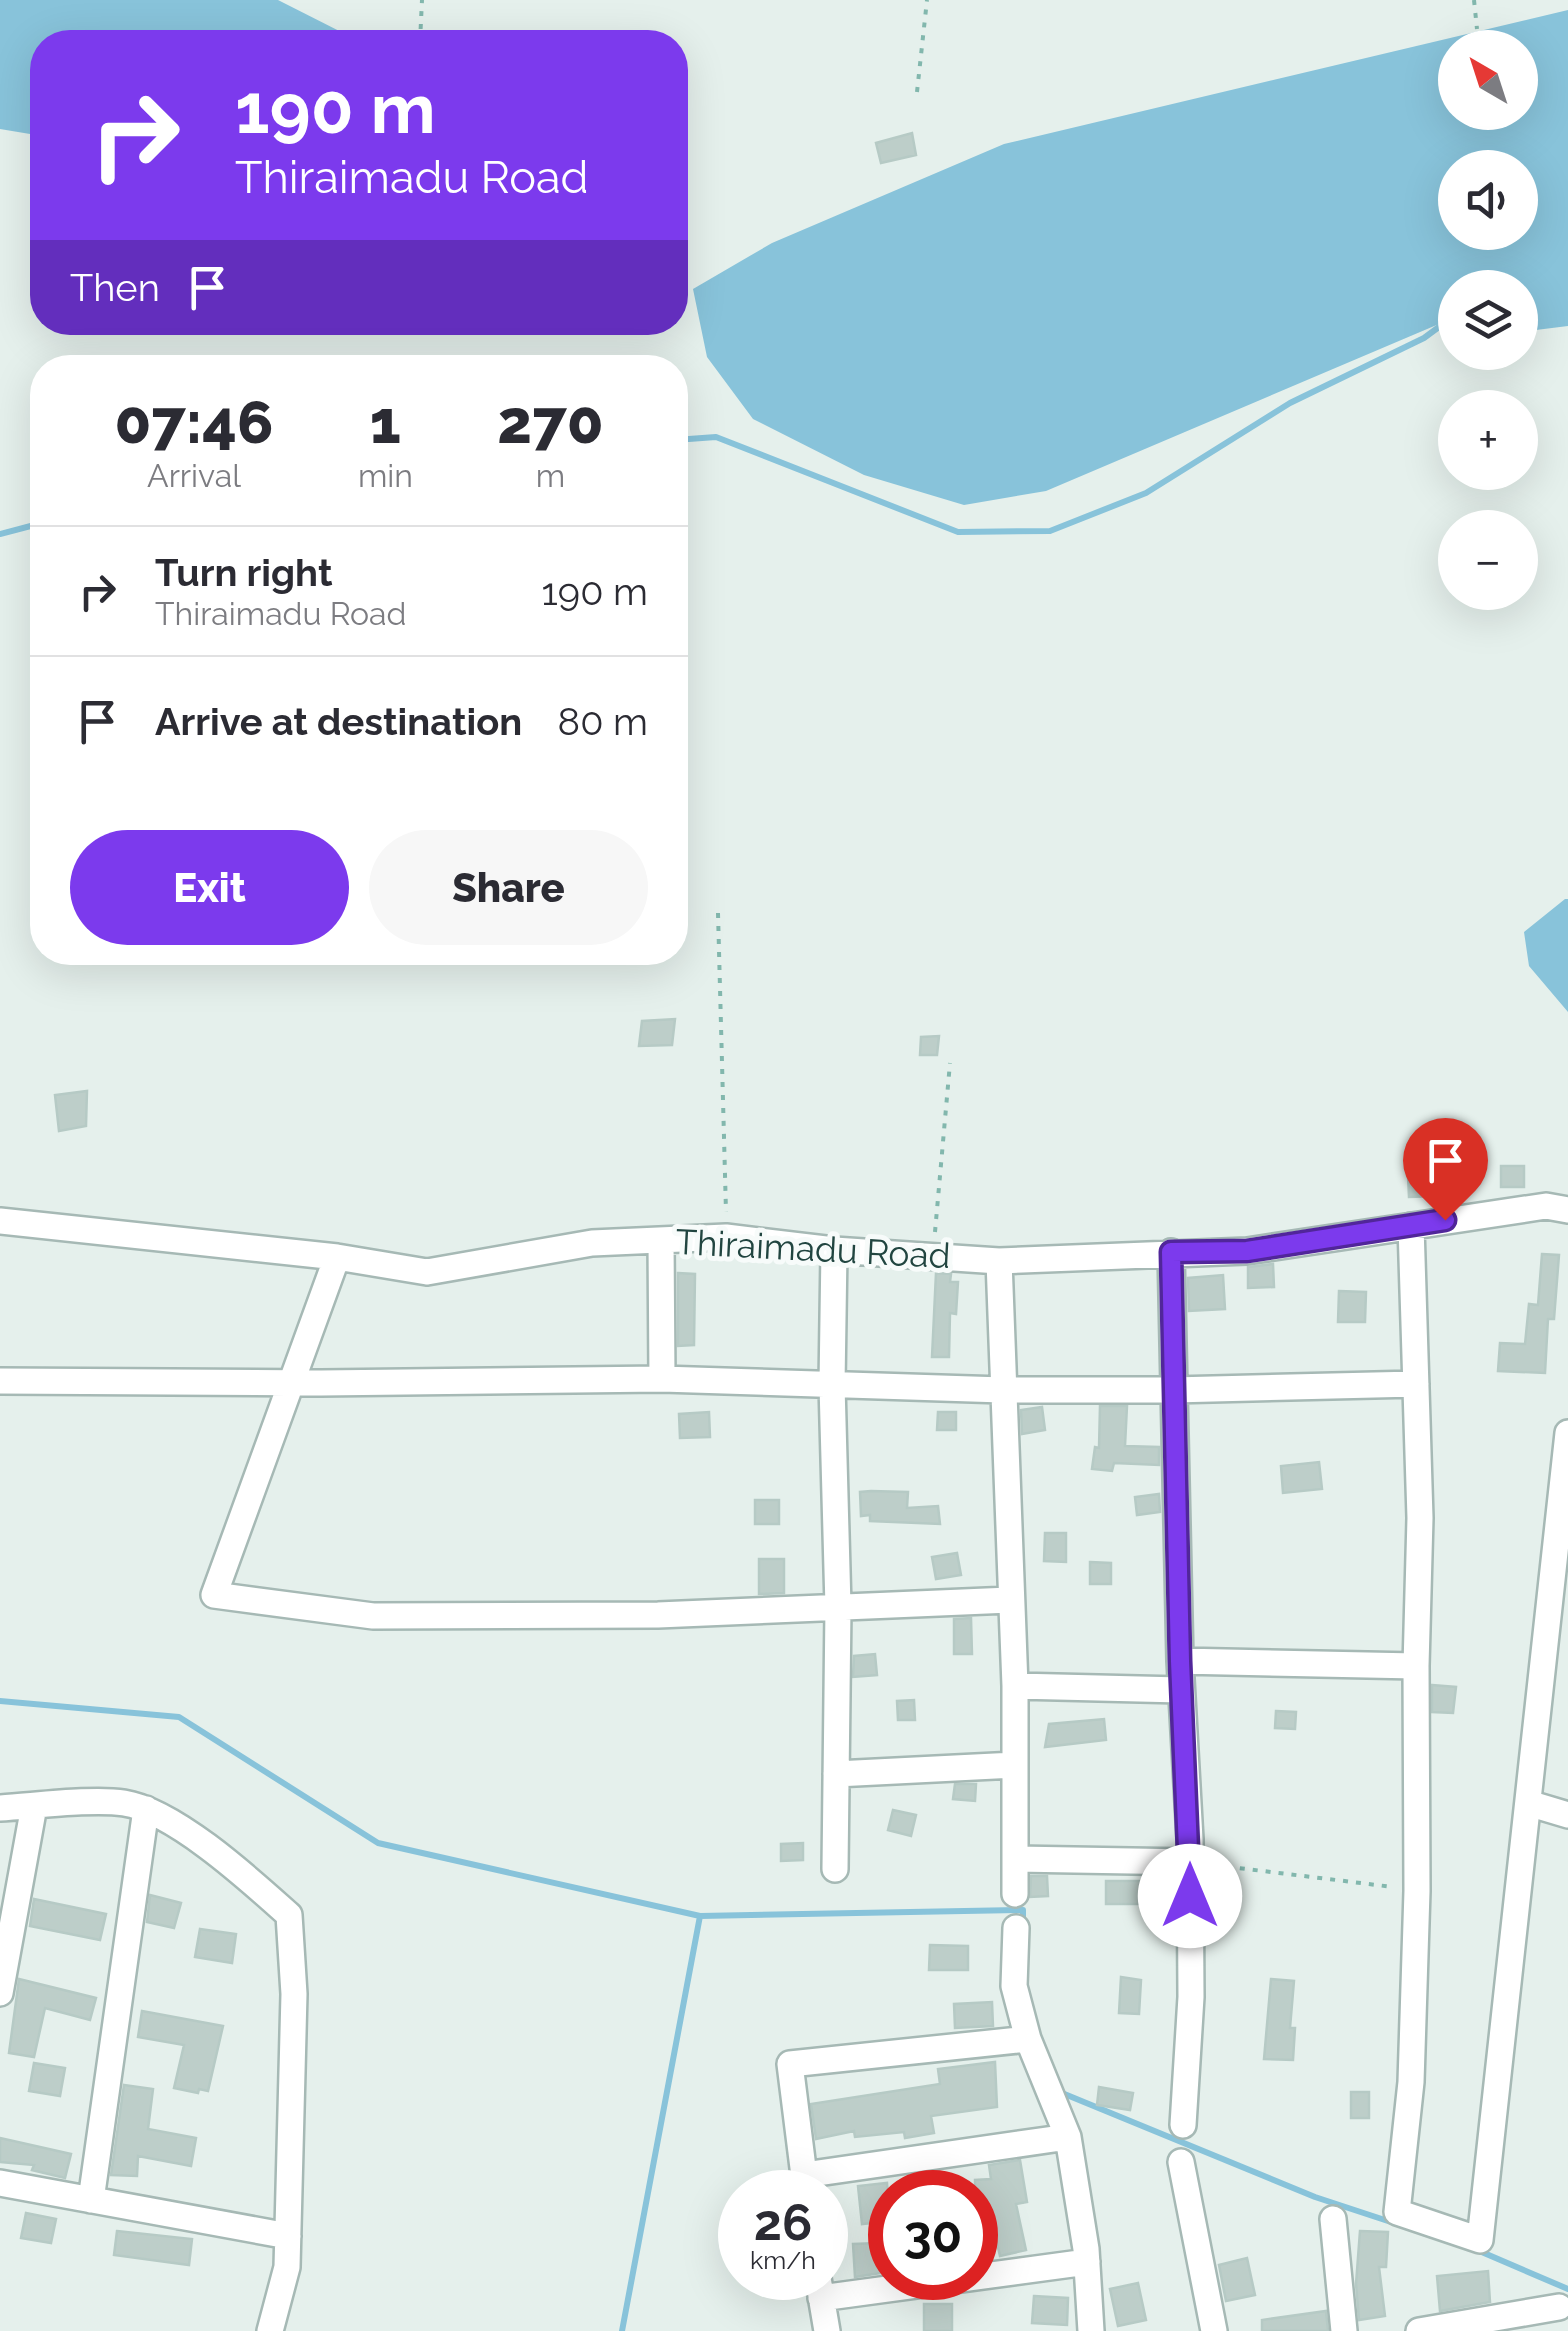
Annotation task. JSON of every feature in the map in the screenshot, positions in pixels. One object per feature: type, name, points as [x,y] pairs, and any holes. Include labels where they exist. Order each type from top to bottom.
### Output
[{"type":"street","name":"Thiraimadu Road","points":[[0,1221],[338,1257],[427,1272],[592,1243],[726,1237],[834,1250],[999,1261],[1247,1251],[1546,1206],[1568,1210]]},
{"type":"street","points":[[1411,1226],[1420,1518],[1417,1890],[1410,2082],[1397,2212],[1480,2240],[1568,1433]]},
{"type":"street","points":[[661,1240],[662,1379]]},
{"type":"street","points":[[834,1250],[832,1385],[838,1606],[835,1869]]},
{"type":"street","points":[[1171,1252],[1180,1661],[1190,1862],[1190,1998],[1183,2125]]},
{"type":"street","points":[[338,1257],[214,1595],[373,1616],[658,1615],[1010,1600]]},
{"type":"street","points":[[999,1261],[1015,1686],[1014,1894]]},
{"type":"street","points":[[0,1382],[662,1379],[1003,1390],[1416,1384]]},
{"type":"street","points":[[1180,1661],[1416,1666]]},
{"type":"street","points":[[1015,1686],[1182,1690]]},
{"type":"street","points":[[836,1774],[1015,1765]]},
{"type":"street","points":[[0,1808],[122,1802],[146,1809],[225,1858],[289,1915],[294,1994],[287,2266],[270,2331]]},
{"type":"street","points":[[1528,1803],[1568,1815]]},
{"type":"street","points":[[0,1993],[34,1806]]},
{"type":"street","points":[[90,2200],[146,1809]]},
{"type":"street","points":[[1016,1858],[1190,1862]]},
{"type":"street","points":[[1016,1928],[1014,1986],[1028,2039],[1068,2136],[1087,2262],[1091,2331]]},
{"type":"street","points":[[803,2170],[790,2064],[1028,2039]]},
{"type":"street","points":[[848,2176],[1068,2136]]},
{"type":"street","points":[[1180,2162],[1214,2331]]},
{"type":"street","points":[[0,2183],[288,2236]]},
{"type":"street","points":[[1332,2220],[1344,2331]]},
{"type":"street","points":[[848,2285],[1087,2262]]},
{"type":"street","points":[[822,2300],[827,2331]]},
{"type":"street","points":[[1419,2331],[1559,2307]]},
{"type":"path","points":[[421,30],[422,0]]},
{"type":"path","points":[[917,92],[927,0]]},
{"type":"path","points":[[1474,0],[1477,29]]},
{"type":"path","points":[[718,913],[726,1237]]},
{"type":"path","points":[[933,1254],[950,1063]]},
{"type":"path","points":[[1190,1862],[1417,1890]]},
{"type":"water","points":[[0,0],[278,0],[337,30],[30,30],[30,134],[0,129]]},
{"type":"water","points":[[1568,10],[1568,326],[1538,330],[1538,270],[1438,270],[1438,324],[1046,491],[964,505],[864,475],[753,419],[707,357],[693,289],[772,243],[1004,144],[1438,41],[1438,130],[1538,130],[1538,30],[1484,30]]},
{"type":"water","points":[[1565,899],[1568,1012],[1529,966],[1524,932]]},
{"type":"building","points":[[912,133],[916,155],[881,163],[876,143]]},
{"type":"building","points":[[675,1019],[672,1045],[639,1046],[642,1021]]},
{"type":"building","points":[[939,1036],[937,1055],[920,1055],[921,1037]]},
{"type":"building","points":[[87,1091],[86,1126],[59,1131],[55,1095]]},
{"type":"building","points":[[1501,1166],[1524,1166],[1524,1187],[1501,1187]]},
{"type":"building","points":[[1437,1175],[1438,1196],[1409,1197],[1408,1176]]},
{"type":"building","points":[[1542,1254],[1559,1255],[1554,1319],[1548,1319],[1545,1373],[1498,1371],[1500,1343],[1525,1344],[1529,1304],[1538,1305]]},
{"type":"building","points":[[1273,1264],[1274,1287],[1248,1288],[1248,1267]]},
{"type":"building","points":[[678,1273],[695,1274],[694,1345],[678,1346]]},
{"type":"building","points":[[936,1273],[951,1274],[950,1282],[958,1282],[956,1314],[950,1313],[949,1357],[932,1357]]},
{"type":"building","points":[[1223,1275],[1225,1309],[1189,1311],[1188,1278]]},
{"type":"building","points":[[1339,1291],[1366,1292],[1365,1322],[1338,1322]]},
{"type":"building","points":[[1100,1406],[1127,1406],[1125,1446],[1159,1447],[1159,1465],[1114,1463],[1112,1471],[1092,1469],[1095,1447],[1099,1448]]},
{"type":"building","points":[[1042,1407],[1045,1430],[1022,1434],[1021,1410]]},
{"type":"building","points":[[709,1412],[710,1437],[680,1438],[679,1414]]},
{"type":"building","points":[[938,1412],[956,1412],[956,1430],[937,1430]]},
{"type":"building","points":[[1319,1462],[1322,1489],[1283,1493],[1281,1466]]},
{"type":"building","points":[[860,1492],[908,1492],[907,1508],[938,1506],[940,1524],[870,1521],[870,1515],[861,1516]]},
{"type":"building","points":[[1159,1494],[1160,1512],[1137,1515],[1135,1497]]},
{"type":"building","points":[[755,1500],[779,1500],[779,1524],[755,1524]]},
{"type":"building","points":[[1045,1533],[1066,1533],[1066,1562],[1044,1561]]},
{"type":"building","points":[[957,1553],[961,1575],[936,1579],[932,1557]]},
{"type":"building","points":[[759,1559],[784,1559],[784,1593],[759,1594]]},
{"type":"building","points":[[1090,1562],[1111,1563],[1111,1584],[1090,1584]]},
{"type":"building","points":[[971,1618],[972,1654],[954,1654],[954,1619]]},
{"type":"building","points":[[875,1654],[877,1675],[853,1677],[854,1656]]},
{"type":"building","points":[[1432,1685],[1456,1687],[1453,1713],[1432,1712]]},
{"type":"building","points":[[914,1700],[915,1720],[898,1720],[897,1701]]},
{"type":"building","points":[[1276,1711],[1296,1712],[1295,1729],[1275,1728]]},
{"type":"building","points":[[1104,1719],[1106,1740],[1045,1747],[1049,1724]]},
{"type":"building","points":[[955,1784],[976,1784],[975,1801],[953,1799]]},
{"type":"building","points":[[893,1810],[916,1815],[911,1836],[888,1830]]},
{"type":"building","points":[[803,1843],[803,1860],[781,1861],[781,1844]]},
{"type":"building","points":[[1031,1876],[1047,1876],[1048,1896],[1030,1897]]},
{"type":"building","points":[[1106,1881],[1141,1881],[1140,1904],[1106,1904]]},
{"type":"building","points":[[150,1895],[181,1903],[174,1928],[147,1922]]},
{"type":"building","points":[[34,1899],[106,1914],[100,1940],[30,1926]]},
{"type":"building","points":[[200,1929],[236,1934],[232,1963],[195,1957]]},
{"type":"building","points":[[930,1945],[968,1946],[968,1970],[929,1970]]},
{"type":"building","points":[[1121,1977],[1141,1980],[1139,2014],[1119,2013]]},
{"type":"building","points":[[19,1979],[96,1998],[90,2020],[45,2008],[34,2057],[9,2053]]},
{"type":"building","points":[[1271,1979],[1294,1981],[1290,2028],[1295,2028],[1293,2060],[1264,2059]]},
{"type":"building","points":[[992,2002],[993,2026],[955,2028],[954,2004]]},
{"type":"building","points":[[142,2011],[223,2026],[208,2091],[174,2088],[184,2045],[138,2037]]},
{"type":"building","points":[[995,2062],[997,2107],[931,2116],[934,2133],[905,2138],[904,2132],[855,2137],[854,2131],[816,2139],[811,2104],[940,2084],[938,2069]]},
{"type":"building","points":[[34,2063],[65,2068],[60,2096],[29,2091]]},
{"type":"building","points":[[124,2085],[153,2089],[148,2129],[196,2138],[191,2166],[138,2156],[137,2176],[111,2175]]},
{"type":"building","points":[[1099,2087],[1133,2093],[1130,2110],[1097,2105]]},
{"type":"building","points":[[1351,2092],[1369,2092],[1369,2118],[1351,2118]]},
{"type":"building","points":[[0,2138],[71,2154],[65,2178],[32,2170],[34,2165],[0,2162]]},
{"type":"building","points":[[1020,2160],[1027,2202],[1016,2204],[1026,2250],[1000,2256],[998,2170],[990,2170],[989,2165]]},
{"type":"building","points":[[868,2185],[868,2223],[862,2224],[858,2186]]},
{"type":"building","points":[[26,2213],[56,2219],[51,2243],[21,2238]]},
{"type":"building","points":[[117,2231],[192,2239],[189,2265],[114,2255]]},
{"type":"building","points":[[1360,2231],[1388,2232],[1386,2267],[1379,2267],[1385,2316],[1359,2320],[1356,2284]]},
{"type":"building","points":[[868,2243],[868,2275],[855,2277],[853,2244]]},
{"type":"building","points":[[1247,2258],[1255,2295],[1226,2301],[1219,2265]]},
{"type":"building","points":[[1488,2271],[1490,2302],[1440,2311],[1437,2276]]},
{"type":"building","points":[[1138,2283],[1146,2320],[1118,2326],[1110,2289]]},
{"type":"building","points":[[1034,2296],[1068,2298],[1067,2325],[1032,2323]]},
{"type":"building","points":[[924,2304],[952,2304],[952,2331],[924,2331]]},
{"type":"building","points":[[1326,2311],[1328,2331],[1262,2331],[1262,2320]]},
{"type":"waterway","points":[[688,439],[716,437],[958,532],[1050,531],[1146,493],[1290,403],[1438,328]]},
{"type":"waterway","points":[[0,534],[30,526]]},
{"type":"waterway","points":[[0,1701],[179,1717],[378,1843],[700,1916],[622,2331]]},
{"type":"waterway","points":[[700,1916],[1023,1910],[1023,1924]]},
{"type":"waterway","points":[[1062,2093],[1315,2197],[1394,2223]]},
{"type":"waterway","points":[[1477,2250],[1568,2289]]},
{"type":"route","points":[[1190,1896],[1180,1661],[1171,1252],[1247,1251],[1445,1220]]}]
